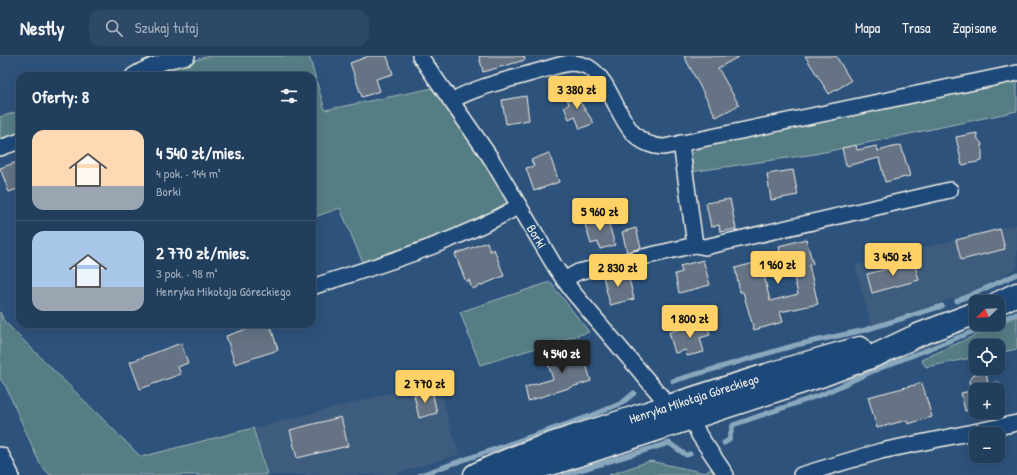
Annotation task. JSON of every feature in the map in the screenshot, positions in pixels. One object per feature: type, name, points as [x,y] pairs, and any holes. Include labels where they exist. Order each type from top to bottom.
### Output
[{"type":"main road","points":[[1005,300],[1017,294]]},
{"type":"main road","name":"Henryka Mikołaja Góreckiego","points":[[510,475],[539,468],[812,360],[918,335],[969,316]]},
{"type":"main road","name":"Henryka Mikołaja Góreckiego","points":[[474,475],[537,450],[679,413]]},
{"type":"street","points":[[139,72],[168,60],[187,56]]},
{"type":"street","name":"Borki","points":[[420,56],[490,157],[564,280],[654,388],[679,413],[726,475]]},
{"type":"street","points":[[451,101],[468,92],[563,65],[580,64],[589,68],[597,75],[628,126],[641,141],[657,146],[680,143],[1017,73]]},
{"type":"street","points":[[0,148],[16,142]]},
{"type":"street","points":[[680,143],[695,246]]},
{"type":"street","points":[[564,280],[578,272],[695,246],[705,247],[950,190]]},
{"type":"street","points":[[316,286],[458,236],[494,220],[519,206]]},
{"type":"street","points":[[801,475],[881,451],[1017,423]]},
{"type":"shaded area","points":[[1017,224],[1017,268],[972,292],[871,326],[855,265]]},
{"type":"shaded area","points":[[438,381],[452,433],[460,454],[393,475],[267,475],[253,428]]},
{"type":"green space","points":[[209,56],[309,56],[314,72],[154,72]]},
{"type":"green space","points":[[316,80],[325,110],[433,88],[482,157],[511,205],[460,229],[363,263],[340,208],[316,217]]},
{"type":"green space","points":[[1017,80],[1017,111],[815,154],[690,172],[689,157],[700,147]]},
{"type":"green space","points":[[16,112],[16,149],[0,154],[0,117]]},
{"type":"green space","points":[[550,282],[589,332],[480,365],[460,312]]},
{"type":"green space","points":[[0,312],[4,321],[141,457],[253,428],[267,475],[50,475],[40,464],[6,387],[0,379]]},
{"type":"green space","points":[[1017,316],[1017,349],[1005,352],[1005,339],[969,339],[969,358],[926,367],[921,360],[984,331],[1005,331],[1005,322]]},
{"type":"green space","points":[[650,461],[705,473],[711,469],[715,475],[609,475]]},
{"type":"building","points":[[369,56],[387,56],[393,74],[376,79],[380,91],[362,97],[350,63]]},
{"type":"building","points":[[479,56],[524,56],[525,60],[483,72]]},
{"type":"building","points":[[684,56],[740,56],[718,68],[739,105],[716,117]]},
{"type":"building","points":[[805,56],[836,56],[851,81],[829,94]]},
{"type":"building","points":[[570,88],[594,123],[580,129],[575,116],[569,119],[564,107],[569,104],[564,91]]},
{"type":"building","points":[[526,96],[529,120],[506,124],[502,100]]},
{"type":"building","points":[[977,133],[978,139],[982,144],[982,161],[962,165],[956,137]]},
{"type":"building","points":[[856,145],[857,150],[877,146],[878,151],[901,145],[910,176],[885,182],[879,158],[846,166],[842,148]]},
{"type":"building","points":[[549,153],[559,182],[534,191],[526,168],[534,166],[531,160]]},
{"type":"building","points":[[16,162],[16,189],[9,192],[0,168]]},
{"type":"building","points":[[793,170],[798,195],[771,200],[767,174]]},
{"type":"building","points":[[730,199],[736,229],[720,232],[719,225],[711,227],[706,203]]},
{"type":"building","points":[[606,215],[615,245],[600,249],[598,242],[591,244],[584,221]]},
{"type":"building","points":[[636,228],[641,248],[627,252],[622,232]]},
{"type":"building","points":[[1000,229],[1005,249],[961,260],[956,240]]},
{"type":"building","points":[[806,239],[813,264],[809,265],[818,304],[780,312],[783,322],[754,330],[743,292],[740,292],[735,268],[781,256],[779,246]],"holes":[[[792,269],[798,294],[770,301],[764,275]]]},
{"type":"building","points":[[487,242],[490,251],[494,249],[504,276],[472,289],[469,280],[466,282],[455,254]]},
{"type":"building","points":[[703,260],[710,285],[679,293],[675,274],[682,272],[680,266]]},
{"type":"building","points":[[914,262],[919,280],[872,293],[867,274]]},
{"type":"building","points":[[627,270],[634,299],[610,305],[603,276]]},
{"type":"building","points":[[707,323],[710,335],[700,338],[704,352],[687,356],[686,350],[675,353],[669,332]]},
{"type":"building","points":[[250,328],[271,328],[278,350],[235,364],[226,336]]},
{"type":"building","points":[[181,343],[188,363],[178,367],[181,374],[140,389],[130,362]]},
{"type":"building","points":[[581,347],[591,381],[528,401],[525,387],[553,379],[546,358]]},
{"type":"building","points":[[973,375],[986,375],[988,383],[969,383],[969,381]]},
{"type":"building","points":[[922,383],[932,417],[908,424],[907,420],[877,428],[868,397]]},
{"type":"building","points":[[432,391],[437,413],[419,418],[414,395]]},
{"type":"building","points":[[969,391],[969,410],[965,411],[961,393]]},
{"type":"building","points":[[341,417],[348,446],[297,458],[290,430]]},
{"type":"waterway","points":[[957,301],[1017,274]]},
{"type":"waterway","points":[[673,381],[796,345],[865,330],[942,306]]},
{"type":"waterway","points":[[1005,318],[1017,313]]},
{"type":"waterway","points":[[724,443],[729,440],[733,425],[823,394],[873,371],[974,331]]},
{"type":"waterway","points":[[420,475],[593,415],[622,403],[634,393]]},
{"type":"waterway","points":[[564,475],[669,443],[686,455],[690,454]]}]
